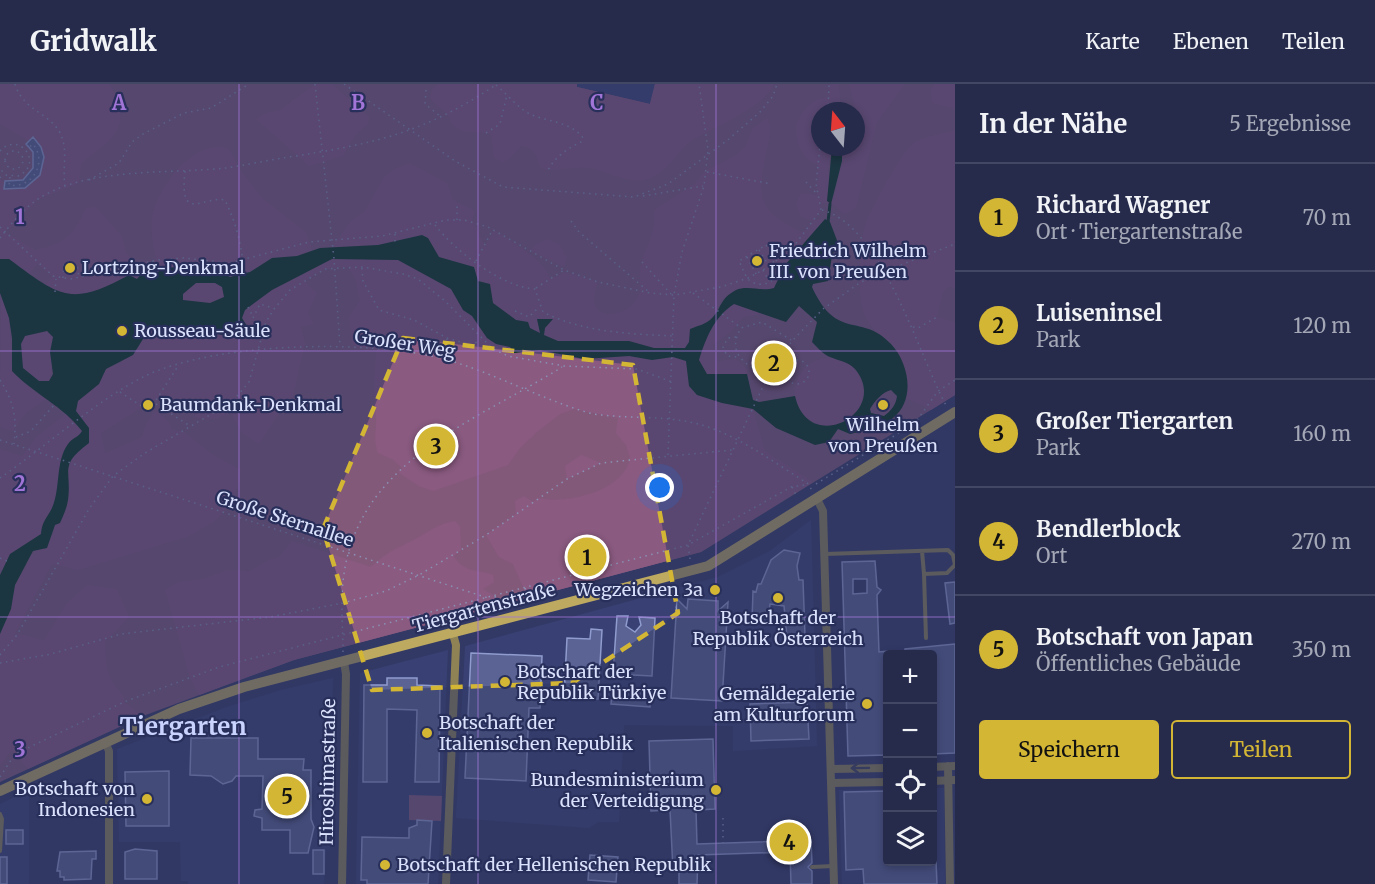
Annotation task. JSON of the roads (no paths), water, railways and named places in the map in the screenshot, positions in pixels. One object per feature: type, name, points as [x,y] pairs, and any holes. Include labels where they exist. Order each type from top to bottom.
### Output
[{"type":"main road","name":"Tiergartenstraße","points":[[0,791],[105,742],[218,695],[343,659],[453,634],[692,572],[724,557],[815,495],[951,409]]},
{"type":"street","points":[[815,495],[823,511],[834,884]]},
{"type":"street","points":[[446,884],[456,645],[453,634]]},
{"type":"street","name":"Hiroshimastraße","points":[[342,884],[346,674],[343,659]]},
{"type":"street","points":[[105,742],[109,751],[110,884]]},
{"type":"street","points":[[937,767],[952,766],[950,884]]},
{"type":"street","points":[[832,769],[883,768]]},
{"type":"street","points":[[832,783],[883,782]]},
{"type":"lane","points":[[825,554],[948,550],[955,560],[952,569],[947,573],[924,574]]},
{"type":"lane","points":[[922,551],[926,638]]},
{"type":"lane","points":[[0,814],[2,819],[0,851]]},
{"type":"lane","points":[[812,867],[834,866]]},
{"type":"waterway","points":[[828,222],[830,204]]},
{"type":"place","name":"Friedrich Wilhelm III. von Preußen","points":[[757,261]]},
{"type":"place","name":"Lortzing-Denkmal","points":[[70,268]]},
{"type":"place","name":"Rousseau-Säule","points":[[122,331]]},
{"type":"place","name":"Luiseninsel","points":[[774,363]]},
{"type":"place","name":"Baumdank-Denkmal","points":[[148,405]]},
{"type":"place","name":"Wilhelm von Preußen","points":[[883,405]]},
{"type":"place","name":"Großer Tiergarten","points":[[436,446]]},
{"type":"place","name":"Richard Wagner","points":[[587,557]]},
{"type":"place","name":"Wegzeichen 3a","points":[[715,590]]},
{"type":"place","name":"Botschaft der Republik Österreich","points":[[778,598]]},
{"type":"place","name":"Botschaft der Republik Türkiye","points":[[505,682]]},
{"type":"place","name":"Gemäldegalerie am Kulturforum","points":[[867,704]]},
{"type":"place","name":"Botschaft der Italienischen Republik","points":[[427,733]]},
{"type":"place","name":"Bundesministerium der Verteidigung","points":[[716,790]]},
{"type":"place","name":"Botschaft von Japan","points":[[287,796]]},
{"type":"place","name":"Botschaft von Indonesien","points":[[147,799]]},
{"type":"place","name":"Bendlerblock","points":[[789,842]]},
{"type":"place","name":"Botschaft der Hellenischen Republik","points":[[385,865]]},
{"type":"district","name":"Tiergarten","points":[[183,727]]}]
